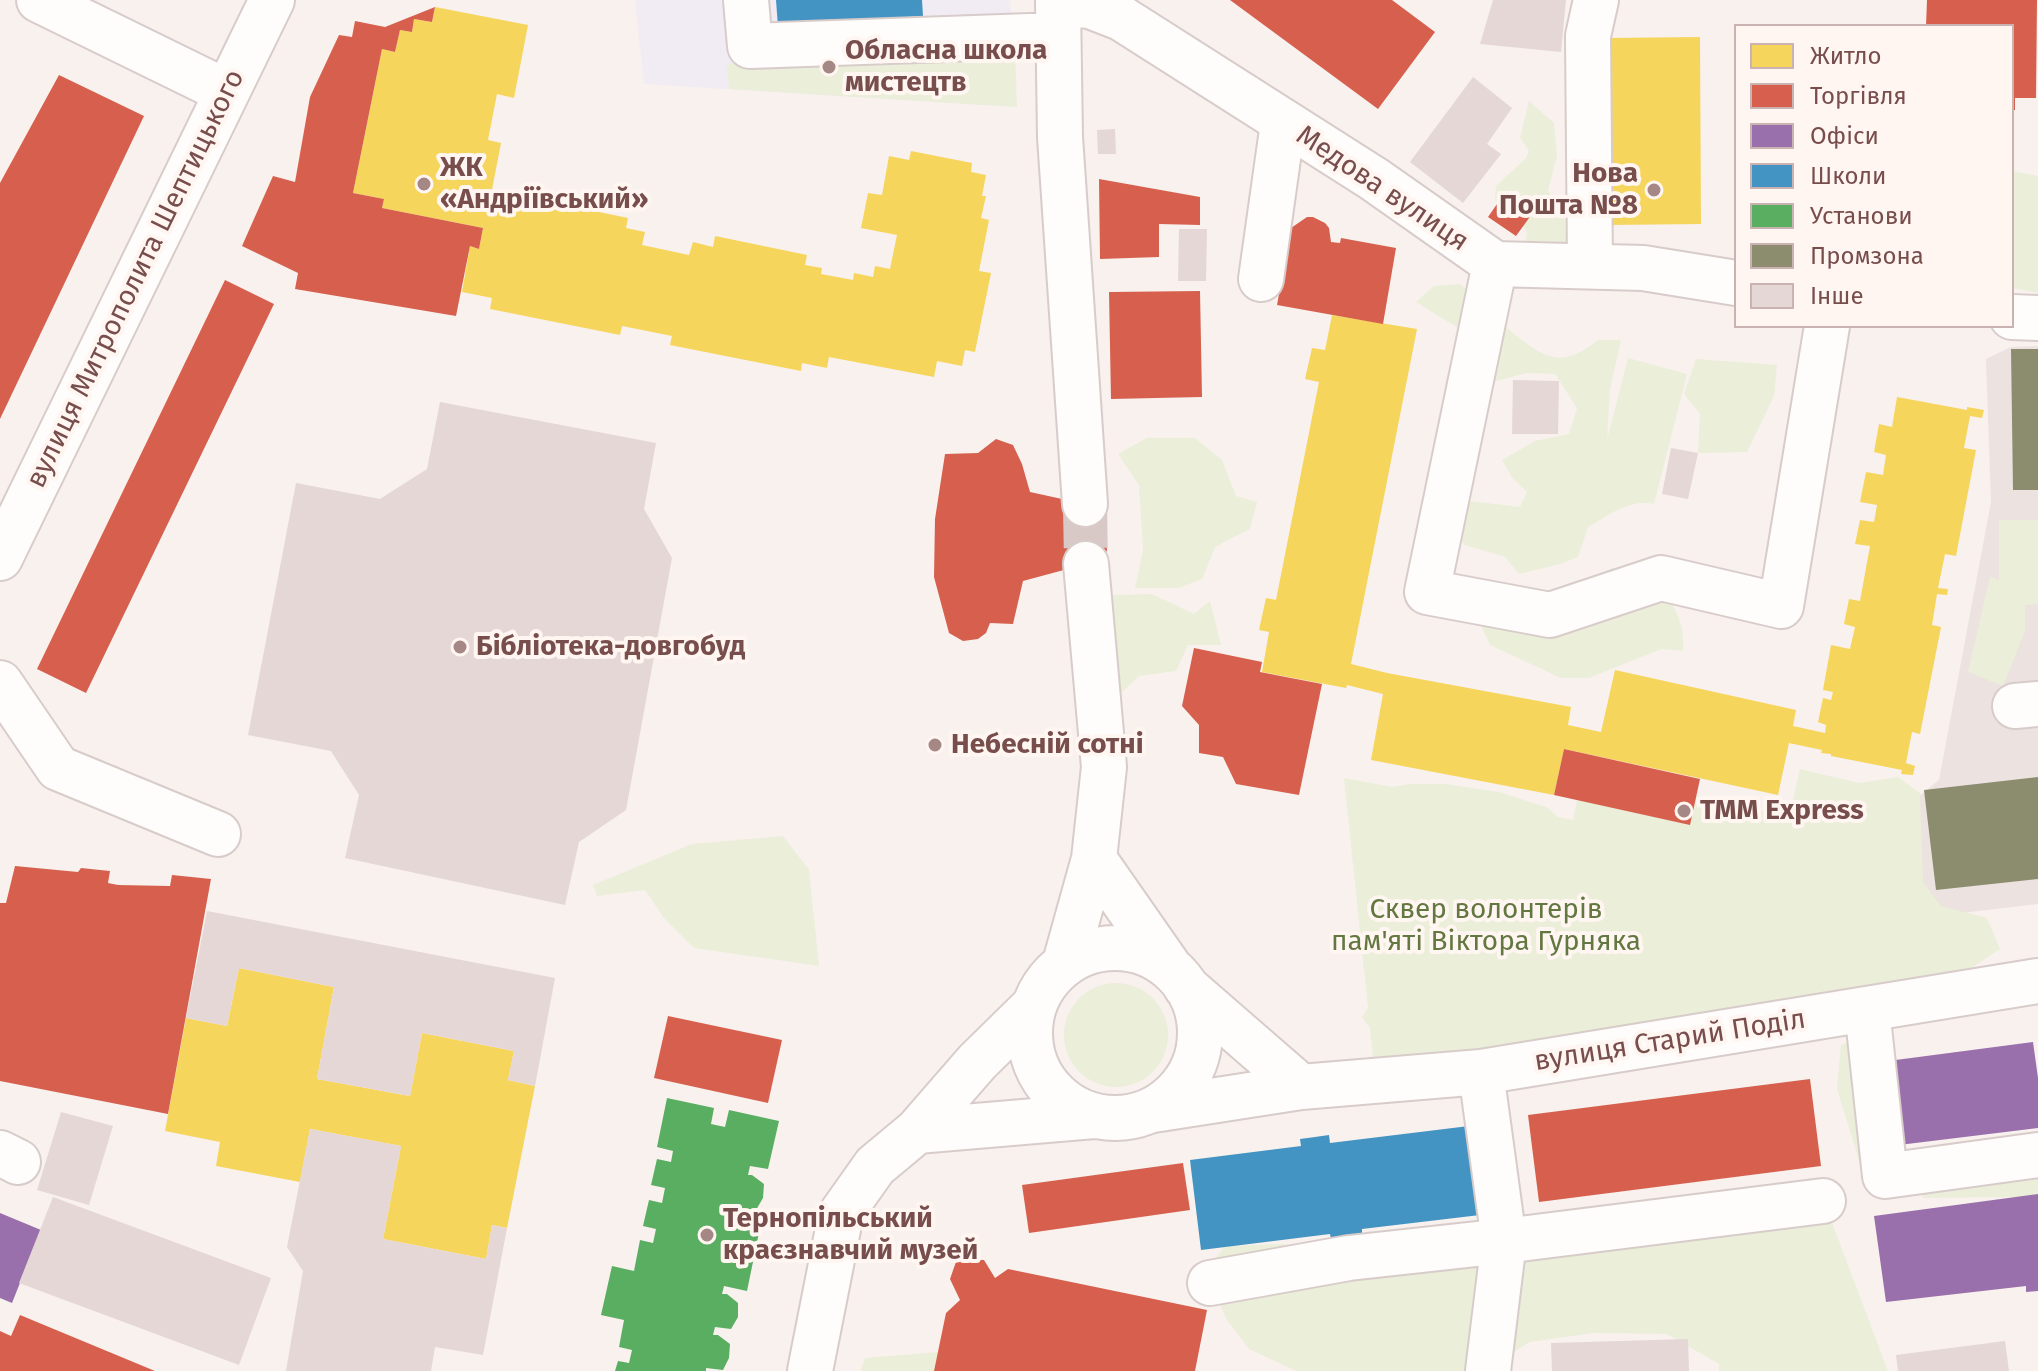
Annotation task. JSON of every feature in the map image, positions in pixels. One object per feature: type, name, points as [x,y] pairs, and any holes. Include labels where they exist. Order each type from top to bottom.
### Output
[{"type":"street","points":[[39,0],[227,92]]},
{"type":"street","name":"вулиця Митрополита Шептицького","points":[[0,558],[272,0]]},
{"type":"street","name":"Медова вулиця","points":[[746,0],[750,46],[1090,6],[1121,18],[1374,179],[1495,264],[1643,268],[1734,283]]},
{"type":"street","points":[[1590,266],[1588,36],[1596,0]]},
{"type":"street","points":[[1058,12],[1060,137],[1085,504]]},
{"type":"street","points":[[1261,279],[1283,123]]},
{"type":"street","points":[[1495,264],[1427,592],[1550,615],[1661,578],[1781,606],[1827,328]]},
{"type":"street","points":[[2014,317],[2038,318]]},
{"type":"street","points":[[1065,963],[1094,859],[1104,767],[1086,564]]},
{"type":"street","points":[[0,683],[58,768],[218,834]]},
{"type":"street","points":[[917,1131],[1094,1116],[1124,1118],[1153,1110],[1176,1093],[1189,1075],[1200,1047],[1199,1018],[1178,978],[1094,859]]},
{"type":"street","points":[[1094,1116],[1068,1104],[1046,1083],[1034,1060],[1030,1033],[1034,1006],[1046,982],[1065,963],[1089,952],[1116,948],[1145,953],[1178,978],[1301,1087]]},
{"type":"street","name":"вулиця Старий Поділ","points":[[1153,1110],[1301,1087],[1481,1072],[2038,981]]},
{"type":"street","points":[[810,1371],[841,1214],[875,1166],[917,1131],[977,1062],[1034,1006]]},
{"type":"street","points":[[1867,1009],[1885,1176],[2038,1155]]},
{"type":"street","points":[[1481,1072],[1504,1241],[1488,1371]]},
{"type":"street","points":[[1210,1283],[1349,1258],[1823,1201]]},
{"type":"shaded area","name":"Обласна школа мистецтв","points":[[635,0],[1010,0],[1017,107],[644,84]]},
{"type":"shaded area","points":[[2038,346],[2038,904],[1918,918],[1906,807],[1939,780],[1991,502],[1986,359],[2011,347]]},
{"type":"green space","points":[[1015,51],[1017,107],[729,89],[727,64]]},
{"type":"green space","points":[[1529,101],[1554,123],[1557,156],[1548,190],[1565,221],[1567,252],[1524,256],[1527,232],[1510,207],[1495,201],[1496,186],[1526,158],[1529,151],[1520,138]]},
{"type":"green space","points":[[2014,171],[2038,176],[2038,293],[2014,288]]},
{"type":"green space","points":[[1460,284],[1518,337],[1553,357],[1572,356],[1598,340],[1621,340],[1610,389],[1607,440],[1628,358],[1687,374],[1654,504],[1628,506],[1588,527],[1578,557],[1519,574],[1505,557],[1465,545],[1447,528],[1452,499],[1520,507],[1527,492],[1512,477],[1502,460],[1535,441],[1569,434],[1577,408],[1555,374],[1527,373],[1488,383],[1463,331],[1416,302],[1434,286]]},
{"type":"green space","points":[[1696,359],[1777,365],[1774,396],[1747,452],[1698,453],[1700,414],[1684,394]]},
{"type":"green space","points":[[1147,438],[1195,438],[1222,460],[1236,496],[1257,502],[1250,529],[1215,547],[1202,579],[1179,588],[1135,588],[1143,550],[1139,485],[1118,454]]},
{"type":"green space","points":[[1999,520],[2038,520],[2038,604],[2025,605],[2025,631],[2003,686],[1968,672],[1990,577],[1999,580]]},
{"type":"green space","points":[[1612,568],[1646,571],[1654,580],[1674,607],[1682,628],[1683,651],[1661,649],[1589,678],[1561,678],[1490,645],[1482,627],[1491,612],[1596,604],[1599,574]]},
{"type":"green space","points":[[1152,594],[1194,614],[1210,601],[1221,645],[1188,645],[1176,671],[1139,676],[1121,693],[1111,685],[1107,595]]},
{"type":"green space","name":"Сквер волонтерів пам'яті Віктора Гурняка","points":[[1800,769],[1859,783],[1898,777],[1920,793],[1923,882],[1941,906],[1987,918],[2000,949],[1953,980],[1409,1084],[1390,1057],[1373,1058],[1370,1028],[1362,1017],[1368,1008],[1344,778],[1392,787],[1445,784],[1499,792],[1546,807],[1558,817],[1573,820],[1583,770],[1768,812],[1791,808]]},
{"type":"green space","points":[[783,836],[809,870],[819,966],[694,948],[664,918],[645,890],[597,896],[593,885],[692,844]]},
{"type":"green space","points":[[1116,983],[1136,987],[1153,998],[1164,1015],[1168,1035],[1164,1055],[1153,1072],[1136,1083],[1116,1087],[1096,1083],[1079,1072],[1068,1055],[1064,1035],[1068,1015],[1079,998],[1096,987]]},
{"type":"green space","points":[[1860,1037],[1896,1156],[1862,1170],[1837,1089],[1841,1045]]},
{"type":"green space","points":[[2038,1146],[2038,1205],[2019,1197],[1923,1198],[1919,1179]]},
{"type":"green space","points":[[1825,1204],[1888,1371],[1719,1371],[1719,1364],[1667,1334],[1593,1333],[1529,1342],[1485,1371],[1296,1371],[1249,1349],[1227,1320],[1205,1272],[1225,1246],[1281,1244],[1315,1247]]},
{"type":"green space","points":[[938,1352],[934,1371],[860,1371],[865,1358]]},
{"type":"building: Житло","name":"ЖК «Андріївський»","points":[[435,7],[528,25],[514,98],[497,94],[488,140],[501,143],[490,200],[529,207],[531,198],[628,218],[626,228],[645,232],[642,245],[689,255],[693,242],[713,247],[715,236],[807,255],[805,265],[822,268],[821,274],[853,280],[854,273],[873,277],[875,266],[890,269],[897,235],[861,228],[868,193],[882,195],[889,156],[909,160],[911,151],[972,163],[971,172],[986,175],[982,196],[986,196],[981,218],[989,220],[979,271],[991,273],[975,352],[965,350],[962,366],[937,361],[934,377],[829,357],[827,368],[802,363],[801,371],[670,345],[672,336],[622,326],[620,335],[490,309],[492,298],[462,292],[470,246],[479,249],[483,228],[382,208],[384,199],[353,193],[382,49],[395,52],[400,30],[412,32],[414,19],[432,22]]},
{"type":"building: Житло","points":[[1700,37],[1701,224],[1608,225],[1607,38]]},
{"type":"building: Житло","points":[[1332,315],[1417,329],[1351,664],[1571,707],[1568,725],[1601,732],[1615,670],[1796,710],[1793,726],[1825,733],[1826,725],[1818,722],[1823,698],[1831,700],[1833,692],[1823,690],[1831,645],[1850,649],[1855,627],[1844,624],[1849,599],[1860,601],[1870,546],[1855,544],[1860,520],[1874,522],[1877,505],[1860,502],[1866,472],[1883,475],[1886,455],[1874,452],[1879,424],[1892,427],[1897,397],[1967,410],[1967,407],[1984,410],[1982,418],[1970,416],[1964,448],[1976,450],[1956,556],[1945,554],[1938,588],[1948,589],[1947,595],[1937,594],[1932,625],[1941,627],[1920,734],[1912,732],[1906,763],[1915,766],[1913,775],[1789,743],[1778,795],[1564,749],[1554,795],[1371,760],[1383,694],[1347,685],[1346,688],[1262,672],[1269,632],[1259,630],[1266,598],[1276,600],[1319,382],[1305,379],[1312,348],[1325,350]]},
{"type":"building: Житло","points":[[239,968],[334,987],[317,1079],[410,1096],[422,1033],[514,1051],[508,1080],[535,1086],[507,1228],[492,1225],[486,1259],[383,1239],[401,1146],[310,1129],[300,1182],[216,1166],[220,1142],[165,1131],[186,1018],[227,1026]]},
{"type":"building: Торгівля","points":[[1230,0],[1392,0],[1435,32],[1378,109]]},
{"type":"building: Торгівля","points":[[1927,0],[2037,0],[2036,98],[2015,98],[2014,110],[2014,24],[1926,24]]},
{"type":"building: Торгівля","points":[[435,7],[432,22],[414,19],[412,32],[400,30],[395,52],[382,49],[353,193],[384,199],[382,208],[483,228],[479,249],[470,246],[456,316],[295,289],[298,273],[242,246],[273,176],[295,182],[310,97],[339,35],[352,37],[355,21],[385,27]]},
{"type":"building: Торгівля","points":[[59,75],[144,116],[0,419],[0,183]]},
{"type":"building: Торгівля","points":[[1099,179],[1200,197],[1200,225],[1159,224],[1159,257],[1100,259]]},
{"type":"building: Торгівля","points":[[1504,194],[1532,214],[1516,236],[1488,217]]},
{"type":"building: Торгівля","points":[[1307,217],[1325,223],[1331,242],[1340,243],[1341,238],[1396,248],[1383,324],[1277,305],[1291,228]]},
{"type":"building: Торгівля","points":[[225,280],[274,304],[86,693],[37,669]]},
{"type":"building: Торгівля","points":[[1200,291],[1202,397],[1111,399],[1109,292]]},
{"type":"building: Торгівля","points":[[996,439],[1013,445],[1030,492],[1085,504],[1105,513],[1107,551],[1086,564],[1023,581],[1013,624],[990,623],[986,633],[978,639],[963,641],[949,633],[934,577],[935,519],[945,454],[978,453]]},
{"type":"building: Торгівля","points":[[1194,648],[1262,662],[1260,672],[1322,684],[1299,795],[1236,784],[1223,757],[1199,753],[1199,725],[1182,706]]},
{"type":"building: Торгівля","points":[[1564,749],[1700,779],[1690,825],[1554,795]]},
{"type":"building: Торгівля","points":[[15,866],[78,872],[81,868],[110,871],[108,883],[118,885],[170,886],[172,875],[211,879],[168,1114],[0,1081],[0,903],[6,903]]},
{"type":"building: Торгівля","points":[[668,1016],[782,1040],[768,1103],[654,1078]]},
{"type":"building: Торгівля","points":[[1810,1079],[1821,1166],[1539,1202],[1528,1115]]},
{"type":"building: Торгівля","points":[[1183,1163],[1190,1210],[1029,1233],[1022,1185]]},
{"type":"building: Торгівля","points":[[957,1259],[984,1260],[995,1278],[1008,1269],[1207,1310],[1195,1371],[934,1371],[946,1313],[960,1300],[950,1279]]},
{"type":"building: Торгівля","points":[[20,1315],[155,1371],[0,1371],[0,1331],[11,1336]]},
{"type":"building: Офіси","points":[[2033,1042],[2038,1078],[2038,1128],[1899,1145],[1888,1061]]},
{"type":"building: Офіси","points":[[2038,1194],[2038,1291],[2026,1292],[2026,1286],[1886,1302],[1874,1216]]},
{"type":"building: Офіси","points":[[0,1213],[41,1230],[12,1303],[0,1298]]},
{"type":"building: Школи","points":[[776,0],[922,0],[923,16],[778,27]]},
{"type":"building: Школи","points":[[1469,1126],[1480,1215],[1362,1229],[1362,1235],[1331,1239],[1330,1234],[1201,1250],[1190,1160],[1301,1146],[1300,1139],[1329,1135],[1330,1143]]},
{"type":"building: Установи","name":"Тернопільський краєзнавчий музей","points":[[667,1098],[714,1108],[711,1124],[725,1127],[729,1110],[779,1121],[768,1169],[750,1166],[748,1175],[764,1184],[763,1198],[756,1210],[741,1208],[739,1219],[761,1223],[747,1291],[724,1286],[722,1294],[727,1294],[738,1303],[738,1317],[731,1329],[715,1327],[713,1335],[730,1344],[729,1358],[723,1370],[615,1371],[618,1361],[629,1363],[632,1350],[619,1347],[624,1320],[601,1315],[612,1266],[634,1271],[640,1240],[653,1243],[656,1229],[643,1226],[649,1200],[662,1203],[665,1188],[651,1185],[657,1159],[671,1162],[673,1151],[657,1147]]},
{"type":"building: Промзона","points":[[2011,349],[2038,349],[2038,490],[2013,490]]},
{"type":"building: Промзона","points":[[2038,777],[2038,879],[1936,890],[1924,790]]},
{"type":"building: Інше","points":[[1493,0],[1566,0],[1561,52],[1480,44]]},
{"type":"building: Інше","points":[[1473,77],[1512,108],[1487,144],[1501,154],[1463,203],[1410,162]]},
{"type":"building: Інше","points":[[1115,129],[1116,154],[1098,154],[1097,130]]},
{"type":"building: Інше","points":[[1179,229],[1207,229],[1206,281],[1178,281]]},
{"type":"building: Інше","points":[[1513,380],[1559,381],[1558,434],[1512,434]]},
{"type":"building: Інше","name":"Бібліотека-довгобуд","points":[[440,402],[656,443],[644,509],[672,558],[626,810],[579,842],[565,905],[345,858],[359,795],[331,751],[248,735],[296,483],[380,499],[427,469]]},
{"type":"building: Інше","points":[[1671,448],[1698,453],[1688,499],[1662,494]]},
{"type":"building: Інше","points":[[207,911],[555,978],[535,1086],[508,1080],[514,1051],[422,1033],[410,1096],[317,1079],[334,987],[239,968],[227,1026],[186,1018]]},
{"type":"building: Інше","points":[[61,1112],[113,1126],[89,1205],[37,1190]]},
{"type":"building: Інше","points":[[310,1129],[401,1146],[383,1239],[486,1259],[492,1225],[507,1228],[483,1355],[435,1347],[431,1371],[286,1371],[303,1271],[287,1247]]},
{"type":"building: Інше","points":[[53,1197],[271,1278],[239,1365],[19,1283]]},
{"type":"building: Інше","points":[[1688,1339],[1689,1371],[1552,1371],[1551,1343]]},
{"type":"building: Інше","points":[[2005,1341],[2009,1371],[1898,1371],[1896,1355]]},
{"type":"tunnel","points":[[1085,504],[1086,564]]},
{"type":"place","name":"Обласна школа мистецтв","points":[[829,67]]},
{"type":"place","name":"ЖК «Андріївський»","points":[[424,184]]},
{"type":"place","name":"Нова Пошта №8","points":[[1654,190]]},
{"type":"place","name":"Бібліотека-довгобуд","points":[[460,647]]},
{"type":"place","name":"Небесній сотні","points":[[935,745]]},
{"type":"place","name":"TMM Express","points":[[1684,811]]},
{"type":"place","name":"Тернопільський краєзнавчий музей","points":[[707,1235]]}]
